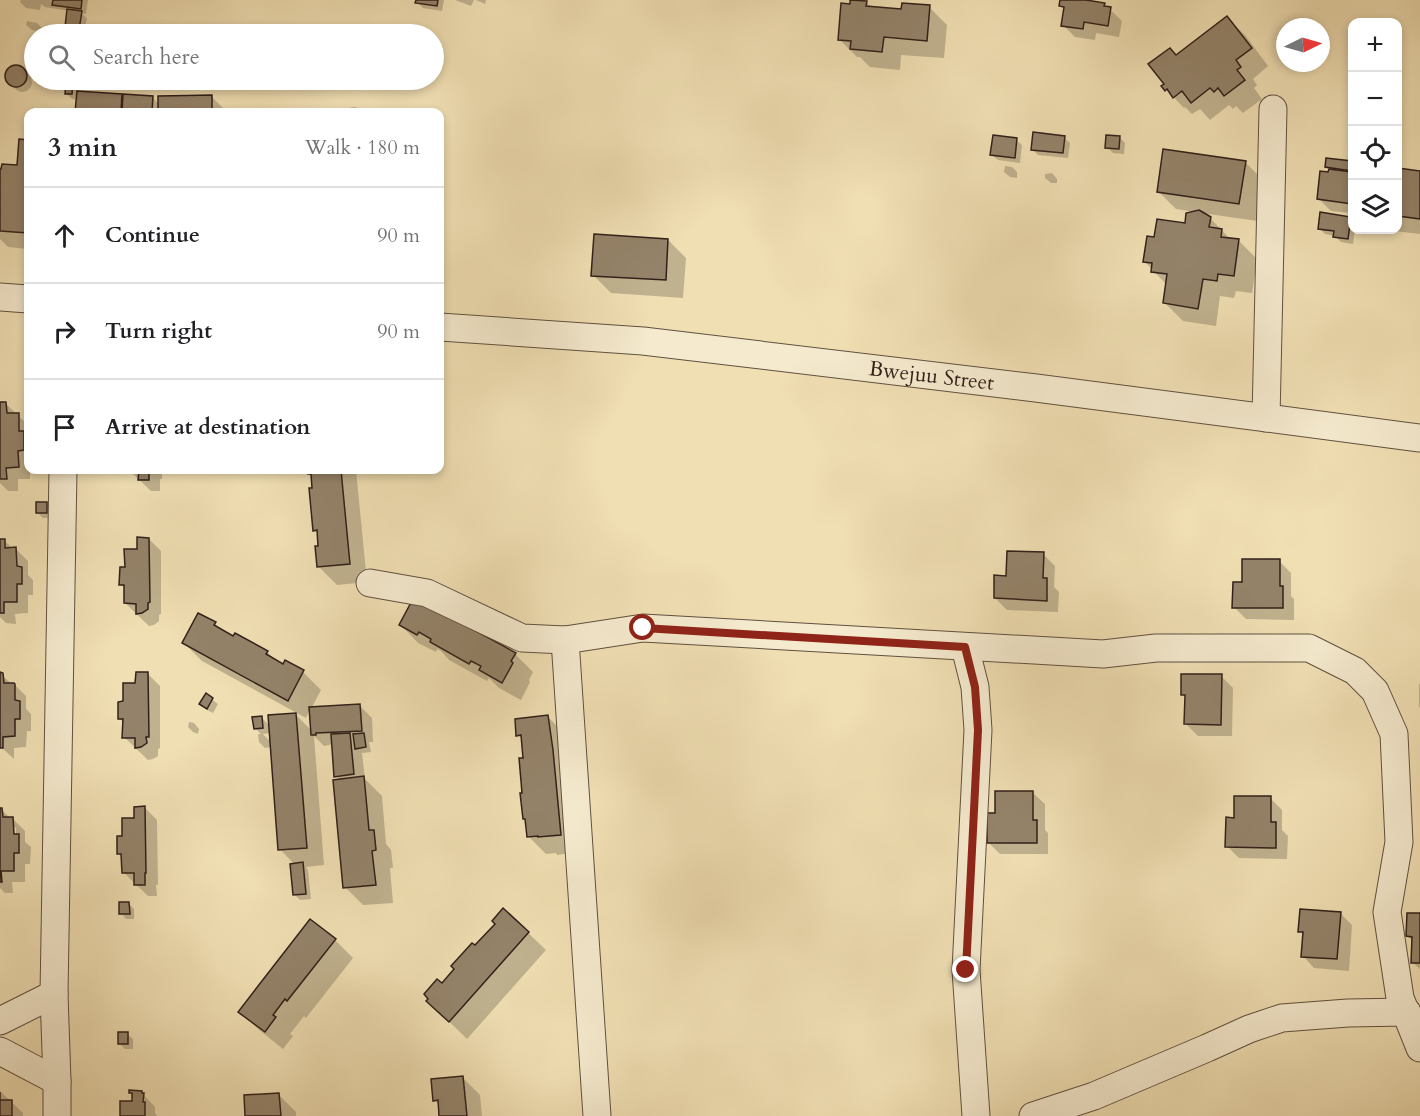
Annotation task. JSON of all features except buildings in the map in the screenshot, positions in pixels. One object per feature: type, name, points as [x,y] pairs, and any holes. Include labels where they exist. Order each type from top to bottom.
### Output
[{"type":"street","points":[[1266,418],[1273,109]]},
{"type":"street","points":[[0,297],[24,299]]},
{"type":"street","name":"Bwejuu Street","points":[[444,327],[643,341],[1036,388],[1420,438]]},
{"type":"street","points":[[57,1116],[54,994],[63,474]]},
{"type":"street","points":[[370,583],[427,593],[522,638],[565,640],[643,628],[1103,654],[1156,648],[1309,648],[1355,671],[1375,691],[1394,734],[1399,842],[1387,912],[1400,998],[1420,1048]]},
{"type":"street","points":[[565,640],[597,1116]]},
{"type":"street","points":[[965,647],[975,687],[978,730],[966,970],[976,1116]]},
{"type":"street","points":[[0,1021],[54,994]]},
{"type":"street","points":[[1033,1116],[1094,1096],[1249,1029],[1282,1018],[1348,1013],[1407,1012]]},
{"type":"street","points":[[0,1051],[57,1081]]},
{"type":"route","points":[[643,628],[965,647],[975,687],[978,730],[966,970]]}]
